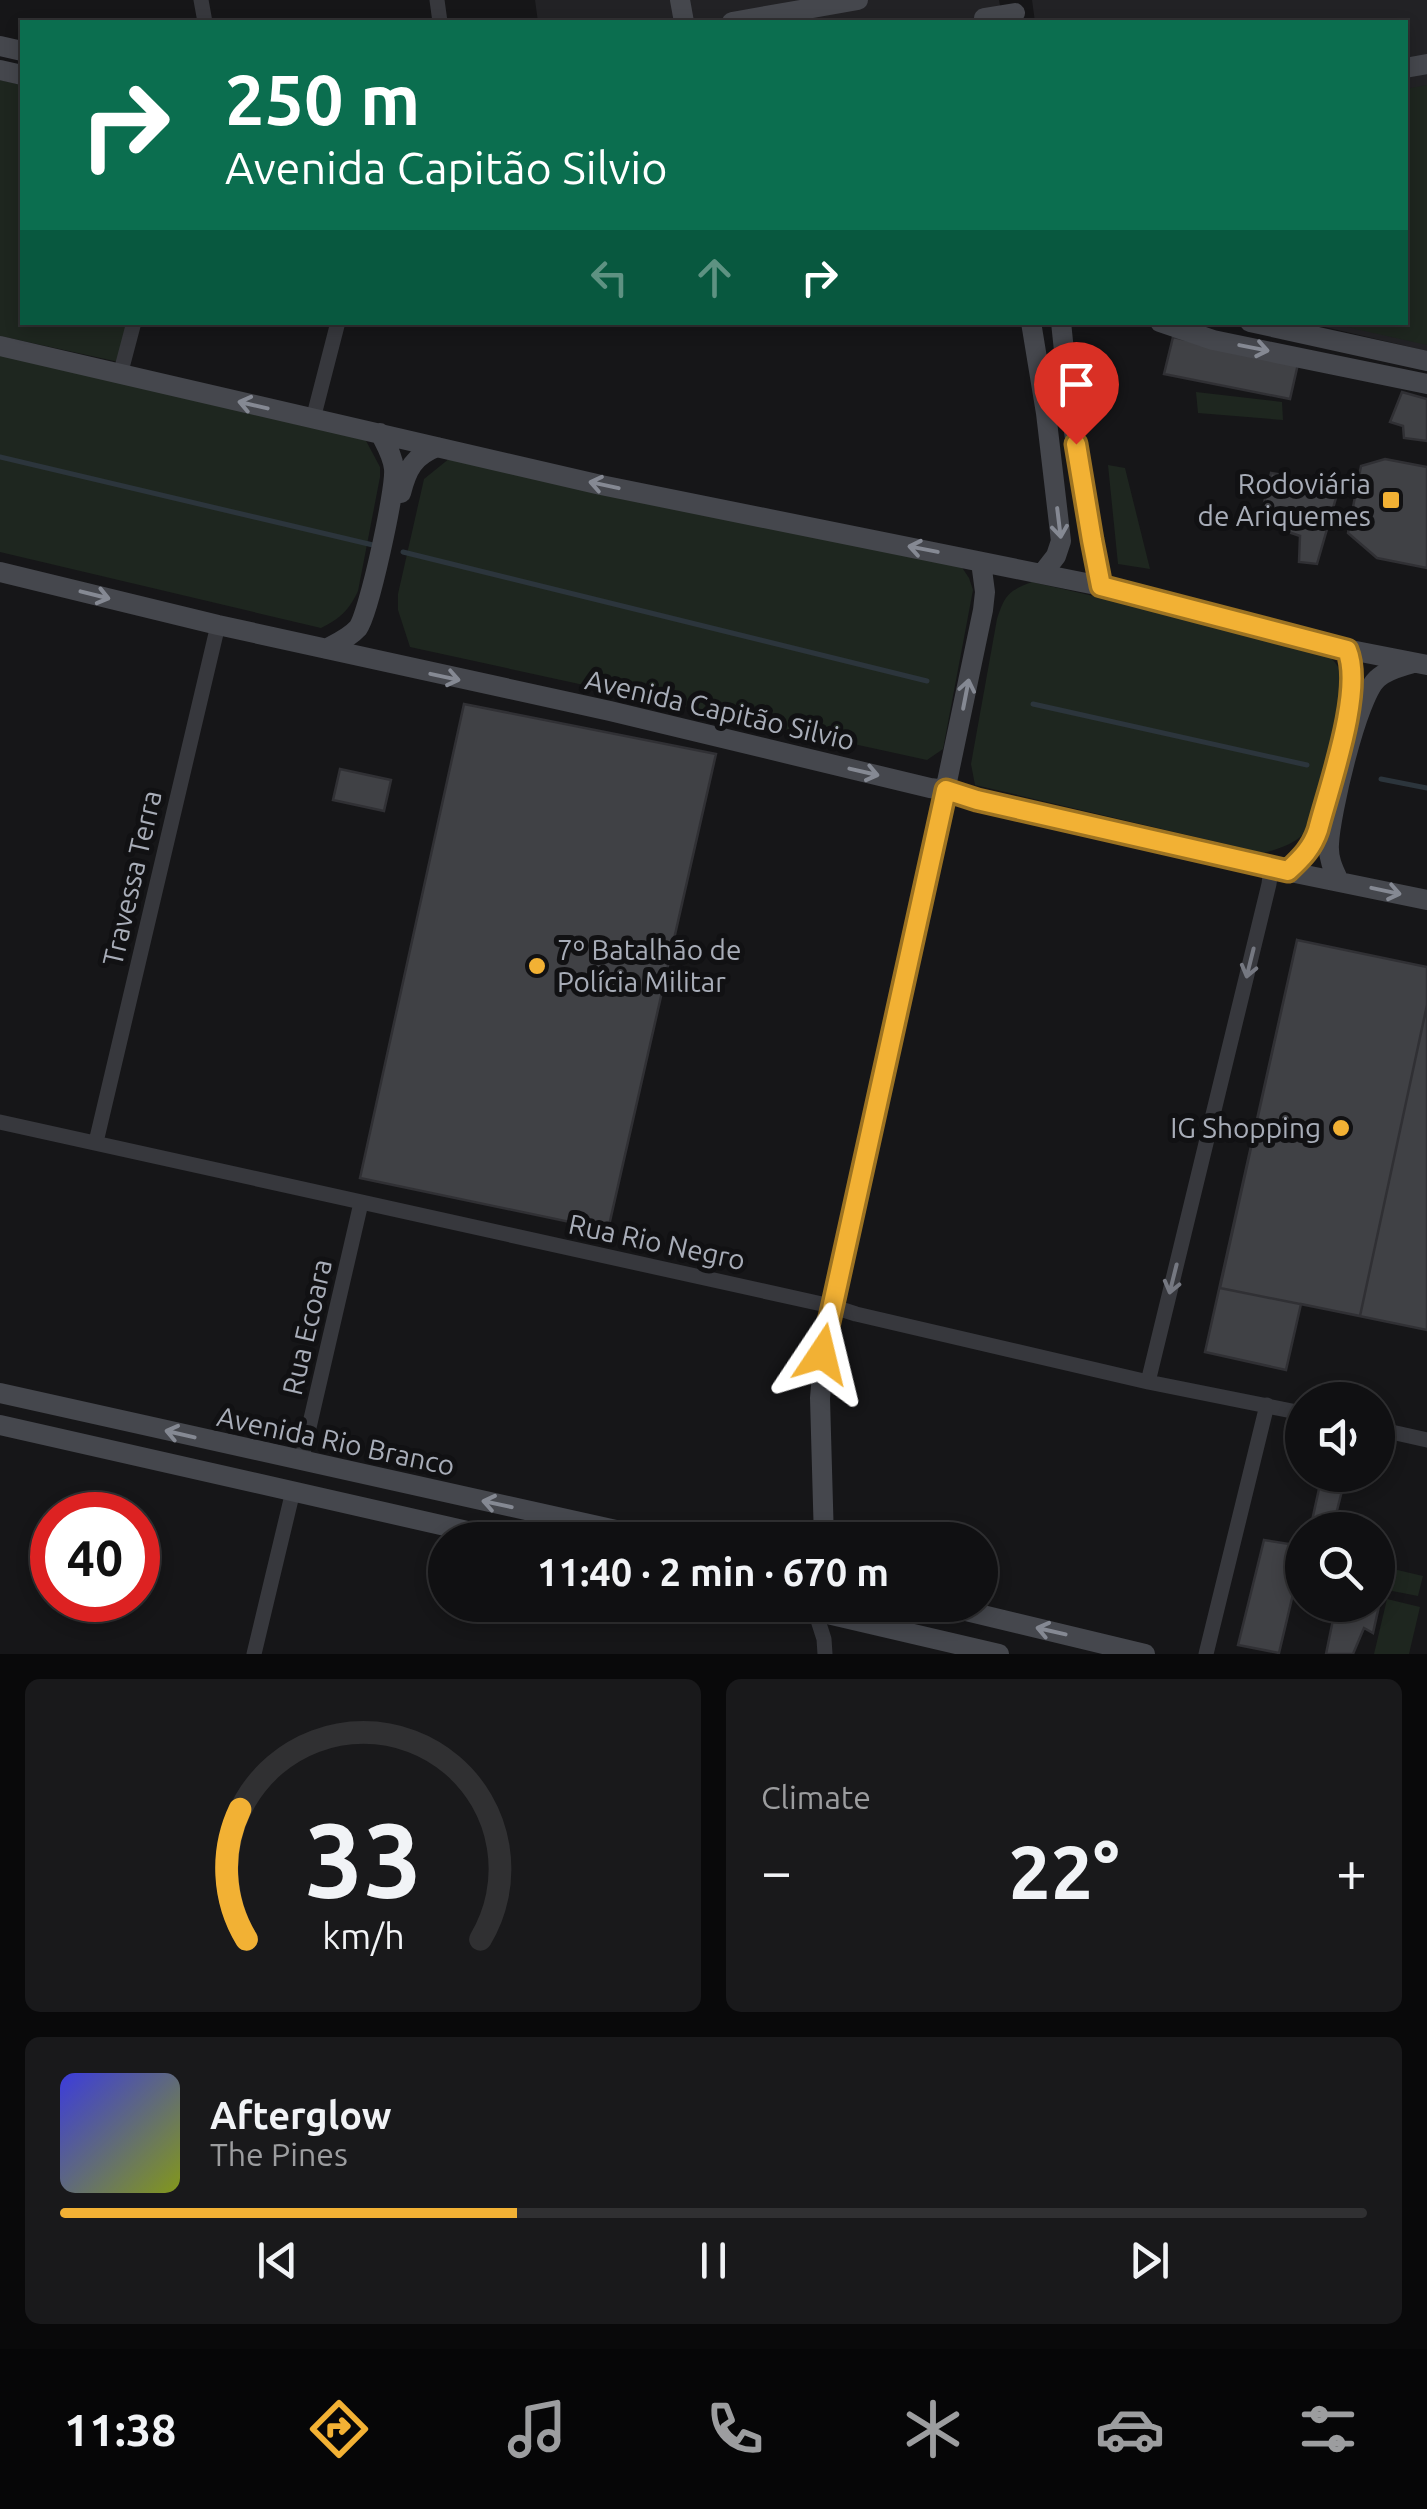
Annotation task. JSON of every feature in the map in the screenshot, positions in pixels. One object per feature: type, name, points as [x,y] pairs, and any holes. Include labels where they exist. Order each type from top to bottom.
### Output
[{"type":"main road","points":[[747,20],[831,9],[858,0]]},
{"type":"main road","points":[[983,13],[1014,12]]},
{"type":"main road","points":[[1031,325],[1061,541],[1056,556],[1042,574]]},
{"type":"main road","points":[[1062,325],[1072,411],[1101,586]]},
{"type":"main road","points":[[1178,325],[1427,384]]},
{"type":"main road","points":[[1264,325],[1427,361]]},
{"type":"main road","points":[[0,346],[601,484],[1101,586],[1347,650],[1421,664]]},
{"type":"main road","points":[[1046,414],[1072,411]]},
{"type":"main road","points":[[326,649],[345,639],[361,623],[375,573],[394,484],[394,462],[380,433]]},
{"type":"main road","points":[[383,662],[372,634],[401,492],[410,463],[437,446]]},
{"type":"main road","points":[[823,1522],[822,1354],[983,610],[985,576],[981,562]]},
{"type":"main road","name":"Avenida Capitão Silvio","points":[[0,572],[994,804],[1427,900]]},
{"type":"main road","points":[[1280,869],[1304,856],[1314,842],[1352,694],[1347,650]]},
{"type":"main road","points":[[1339,881],[1329,856],[1330,830],[1364,701],[1379,677],[1421,664]]},
{"type":"main road","name":"Avenida Rio Branco","points":[[0,1393],[578,1522]]},
{"type":"main road","name":"Avenida Rio Branco","points":[[0,1425],[428,1522]]},
{"type":"main road","points":[[998,1619],[1146,1654]]},
{"type":"main road","points":[[875,1622],[999,1654]]},
{"type":"street","points":[[120,375],[133,325]]},
{"type":"street","points":[[314,419],[337,325]]},
{"type":"street","name":"Travessa Terra","points":[[96,1142],[218,625]]},
{"type":"street","points":[[1148,1382],[1280,869]]},
{"type":"street","name":"Rua Rio Negro","points":[[0,1122],[831,1306],[1148,1382],[1285,1409]]},
{"type":"street","name":"Rua Ecoara","points":[[302,1462],[362,1203]]},
{"type":"street","points":[[1206,1654],[1266,1405]]},
{"type":"street","points":[[1395,1433],[1427,1440]]},
{"type":"street","points":[[254,1654],[293,1491]]},
{"type":"shaded area","points":[[535,0],[999,0],[1003,20],[538,20]]},
{"type":"shaded area","points":[[1032,0],[1427,0],[1427,351],[1316,325],[1408,325],[1408,20],[1035,20]]},
{"type":"shaded area","points":[[0,80],[20,85],[20,325],[128,325],[119,362],[0,336]]},
{"type":"shaded area","points":[[1427,85],[1427,345],[1338,325],[1408,325],[1408,88]]},
{"type":"shaded area","points":[[0,354],[364,437],[380,467],[380,477],[358,591],[351,604],[321,628],[0,552]]},
{"type":"shaded area","points":[[1196,392],[1282,402],[1283,420],[1198,413]]},
{"type":"shaded area","points":[[450,458],[961,566],[973,590],[943,749],[927,760],[410,647],[398,610],[398,594],[424,479]]},
{"type":"shaded area","points":[[1108,465],[1125,468],[1150,569],[1118,564]]},
{"type":"shaded area","points":[[1032,582],[1321,648],[1338,666],[1345,690],[1315,819],[1304,833],[1288,845],[1264,853],[975,785],[971,764],[997,619],[1008,595]]},
{"type":"shaded area","points":[[1395,1569],[1423,1576],[1418,1596],[1395,1592]]},
{"type":"shaded area","points":[[1395,1601],[1420,1607],[1409,1654],[1374,1654],[1382,1622],[1395,1622]]},
{"type":"building","points":[[1173,337],[1298,364],[1290,399],[1164,374]]},
{"type":"building","points":[[1402,392],[1427,399],[1427,441],[1404,438],[1403,426],[1390,422]]},
{"type":"building","name":"Rodoviária de Ariquemes","points":[[1385,459],[1427,467],[1427,568],[1377,558],[1348,533],[1361,466]]},
{"type":"building","points":[[1271,473],[1340,484],[1317,564],[1299,562],[1300,536],[1271,526],[1272,518],[1261,516]]},
{"type":"building","name":"7º Batalhão de Polícia Militar","points":[[464,704],[716,754],[608,1230],[360,1178]]},
{"type":"building","points":[[340,769],[391,780],[384,811],[333,800]]},
{"type":"building","name":"IG Shopping","points":[[1297,940],[1427,967],[1427,1330],[1301,1304],[1286,1370],[1205,1352]]},
{"type":"building","name":"IG Shopping","points":[[1297,940],[1427,967],[1427,1005],[1360,1316],[1220,1288]]},
{"type":"building","points":[[1318,1492],[1342,1492],[1337,1512],[1314,1512]]},
{"type":"building","points":[[1264,1540],[1285,1543],[1286,1622],[1279,1653],[1238,1645]]},
{"type":"building","points":[[1333,1622],[1375,1622],[1373,1633],[1364,1628],[1353,1654],[1326,1654]]},
{"type":"waterway","points":[[0,457],[373,545]]},
{"type":"waterway","points":[[403,552],[927,681]]},
{"type":"waterway","points":[[1033,704],[1307,765]]},
{"type":"waterway","points":[[1381,779],[1427,788]]},
{"type":"place","name":"Rodoviária de Ariquemes","points":[[1391,500]]},
{"type":"place","name":"7º Batalhão de Polícia Militar","points":[[537,966]]},
{"type":"place","name":"IG Shopping","points":[[1341,1128]]},
{"type":"route","points":[[822,1354],[946,790],[1288,871],[1304,856],[1318,830],[1352,694],[1347,650],[1101,586],[1076,444]]}]
